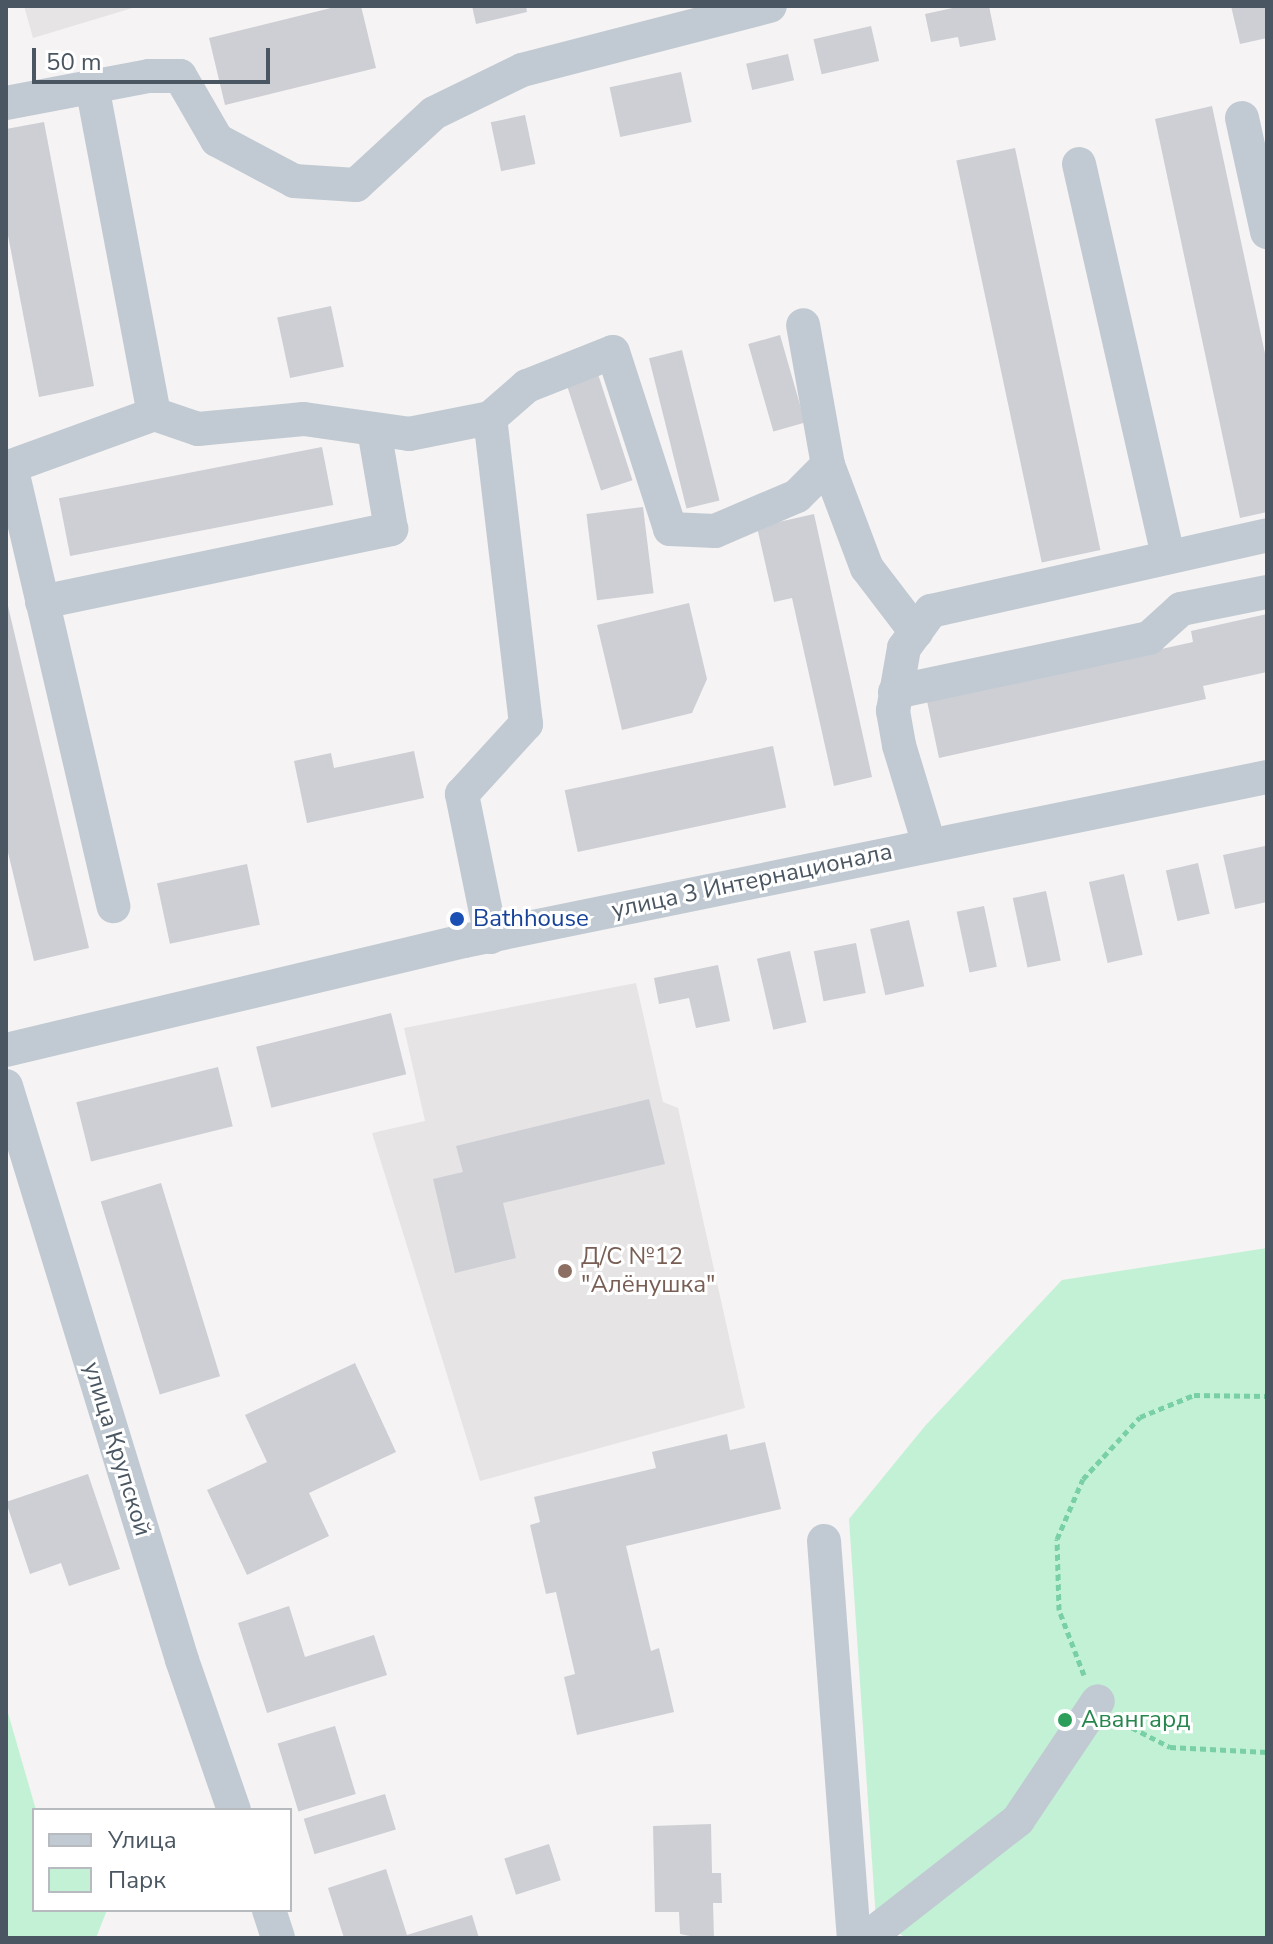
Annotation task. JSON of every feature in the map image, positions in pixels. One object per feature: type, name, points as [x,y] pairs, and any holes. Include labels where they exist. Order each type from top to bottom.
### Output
[{"type":"street","points":[[6,103],[149,76],[180,76],[217,140],[294,181],[356,185],[434,113],[522,70],[770,6]]},
{"type":"street","points":[[92,87],[154,414]]},
{"type":"street","points":[[1242,118],[1267,232]]},
{"type":"street","points":[[1079,164],[1168,557]]},
{"type":"street","points":[[803,325],[828,465],[867,568],[916,632]]},
{"type":"street","points":[[113,906],[8,467],[154,414],[198,429],[304,419],[409,434],[490,418],[527,386],[613,352],[670,529],[715,531],[797,496],[828,465]]},
{"type":"street","points":[[490,418],[526,724],[462,794],[491,937]]},
{"type":"street","points":[[42,602],[391,529],[374,430]]},
{"type":"street","points":[[929,844],[899,745],[893,711],[904,648],[931,611],[1267,535]]},
{"type":"street","points":[[895,692],[1149,638],[1181,609],[1256,594],[1232,542]]},
{"type":"street","name":"улица 3 Интернационала","points":[[6,1050],[491,937],[929,844],[1267,777]]},
{"type":"street","name":"улица Крупской","points":[[6,1086],[182,1660],[233,1808]]},
{"type":"street","points":[[824,1541],[854,1938]]},
{"type":"street","points":[[867,1938],[1018,1820],[1098,1701]]},
{"type":"street","points":[[270,1912],[278,1938]]},
{"type":"path","points":[[1267,1396],[1194,1395],[1140,1417],[1083,1479],[1057,1539],[1059,1610],[1080,1666],[1098,1701],[1130,1729],[1170,1747],[1267,1752]]},
{"type":"shaded area","points":[[24,6],[139,6],[33,38]]},
{"type":"shaded area","name":"Д/С №12 \"Алёнушка\"","points":[[636,983],[663,1102],[678,1108],[745,1408],[480,1481],[372,1133],[425,1121],[404,1028]]},
{"type":"green space","name":"Авангард","points":[[1267,1248],[1267,1938],[907,1938],[876,1920],[849,1519],[925,1426],[1062,1280]]},
{"type":"green space","points":[[6,1706],[35,1808],[32,1808],[32,1912],[106,1912],[96,1938],[6,1938]]},
{"type":"building","points":[[339,6],[361,6],[376,68],[225,105],[209,38]]},
{"type":"building","points":[[472,6],[526,6],[527,12],[476,24]]},
{"type":"building","points":[[962,6],[989,6],[996,40],[960,47],[958,37],[931,42],[925,14]]},
{"type":"building","points":[[1231,6],[1267,6],[1267,38],[1240,44]]},
{"type":"building","points":[[871,26],[879,61],[822,74],[814,39]]},
{"type":"building","points":[[788,54],[794,80],[752,90],[746,64]]},
{"type":"building","points":[[681,72],[692,122],[620,137],[610,87]]},
{"type":"building","points":[[1212,106],[1267,363],[1267,512],[1240,518],[1155,119]]},
{"type":"building","points":[[525,115],[535,164],[501,171],[491,122]]},
{"type":"building","points":[[44,122],[94,386],[39,397],[6,225],[6,129]]},
{"type":"building","points":[[1015,148],[1100,550],[1042,562],[956,160]]},
{"type":"building","points":[[331,306],[344,367],[290,378],[277,317]]},
{"type":"building","points":[[780,335],[805,422],[773,432],[748,344]]},
{"type":"building","points":[[682,350],[719,500],[687,509],[649,358]]},
{"type":"building","points":[[596,368],[632,480],[601,490],[565,378]]},
{"type":"building","points":[[322,447],[333,505],[70,556],[59,498]]},
{"type":"building","points":[[643,507],[654,593],[597,600],[586,514]]},
{"type":"building","points":[[814,514],[872,777],[834,786],[792,598],[774,602],[757,527]]},
{"type":"building","points":[[7,602],[89,948],[34,961],[6,844]]},
{"type":"building","points":[[689,603],[707,679],[692,713],[622,730],[597,625]]},
{"type":"building","points":[[1267,614],[1267,672],[1203,686],[1206,699],[939,758],[927,701],[1193,642],[1191,631]]},
{"type":"building","points":[[773,746],[786,808],[578,852],[565,790]]},
{"type":"building","points":[[414,751],[424,798],[307,823],[294,761],[331,753],[334,768]]},
{"type":"building","points":[[1265,846],[1267,902],[1235,909],[1223,855]]},
{"type":"building","points":[[1198,863],[1210,914],[1178,921],[1166,870]]},
{"type":"building","points":[[247,864],[260,925],[170,944],[157,883]]},
{"type":"building","points":[[1124,874],[1143,955],[1108,963],[1089,882]]},
{"type":"building","points":[[1046,891],[1061,960],[1028,968],[1013,898]]},
{"type":"building","points":[[984,906],[997,967],[970,972],[957,912]]},
{"type":"building","points":[[909,920],[924,986],[885,995],[870,929]]},
{"type":"building","points":[[856,943],[866,993],[824,1001],[814,951]]},
{"type":"building","points":[[790,951],[806,1022],[773,1030],[757,959]]},
{"type":"building","points":[[718,965],[730,1021],[696,1028],[689,998],[659,1004],[654,978]]},
{"type":"building","points":[[391,1013],[406,1074],[271,1108],[256,1047]]},
{"type":"building","points":[[218,1067],[233,1126],[91,1162],[76,1102]]},
{"type":"building","points":[[649,1099],[665,1164],[503,1203],[516,1258],[455,1273],[433,1179],[463,1172],[456,1146]]},
{"type":"building","points":[[161,1183],[220,1376],[160,1395],[101,1201]]},
{"type":"building","points":[[355,1363],[396,1452],[309,1493],[329,1536],[247,1575],[207,1490],[267,1462],[245,1415]]},
{"type":"building","points":[[727,1434],[730,1450],[765,1442],[781,1509],[626,1546],[651,1651],[659,1648],[674,1712],[577,1735],[564,1677],[575,1674],[556,1592],[546,1594],[530,1525],[540,1522],[534,1497],[656,1468],[652,1452]]},
{"type":"building","points":[[88,1474],[120,1569],[69,1586],[61,1563],[30,1574],[6,1502]]},
{"type":"building","points":[[289,1606],[305,1657],[374,1635],[387,1675],[267,1713],[238,1623]]},
{"type":"building","points":[[335,1726],[356,1794],[298,1811],[278,1744]]},
{"type":"building","points":[[385,1794],[396,1829],[315,1854],[304,1819]]},
{"type":"building","points":[[711,1824],[712,1873],[721,1873],[722,1903],[713,1903],[714,1938],[700,1938],[680,1934],[679,1912],[655,1912],[653,1826]]},
{"type":"building","points":[[549,1844],[561,1880],[516,1895],[504,1859]]},
{"type":"building","points":[[386,1869],[407,1935],[472,1915],[479,1938],[344,1938],[328,1888]]},
{"type":"place","name":"Bathhouse","points":[[457,919]]},
{"type":"place","name":"Д/С №12 \"Алёнушка\"","points":[[565,1271]]},
{"type":"place","name":"Авангард","points":[[1065,1720]]}]
